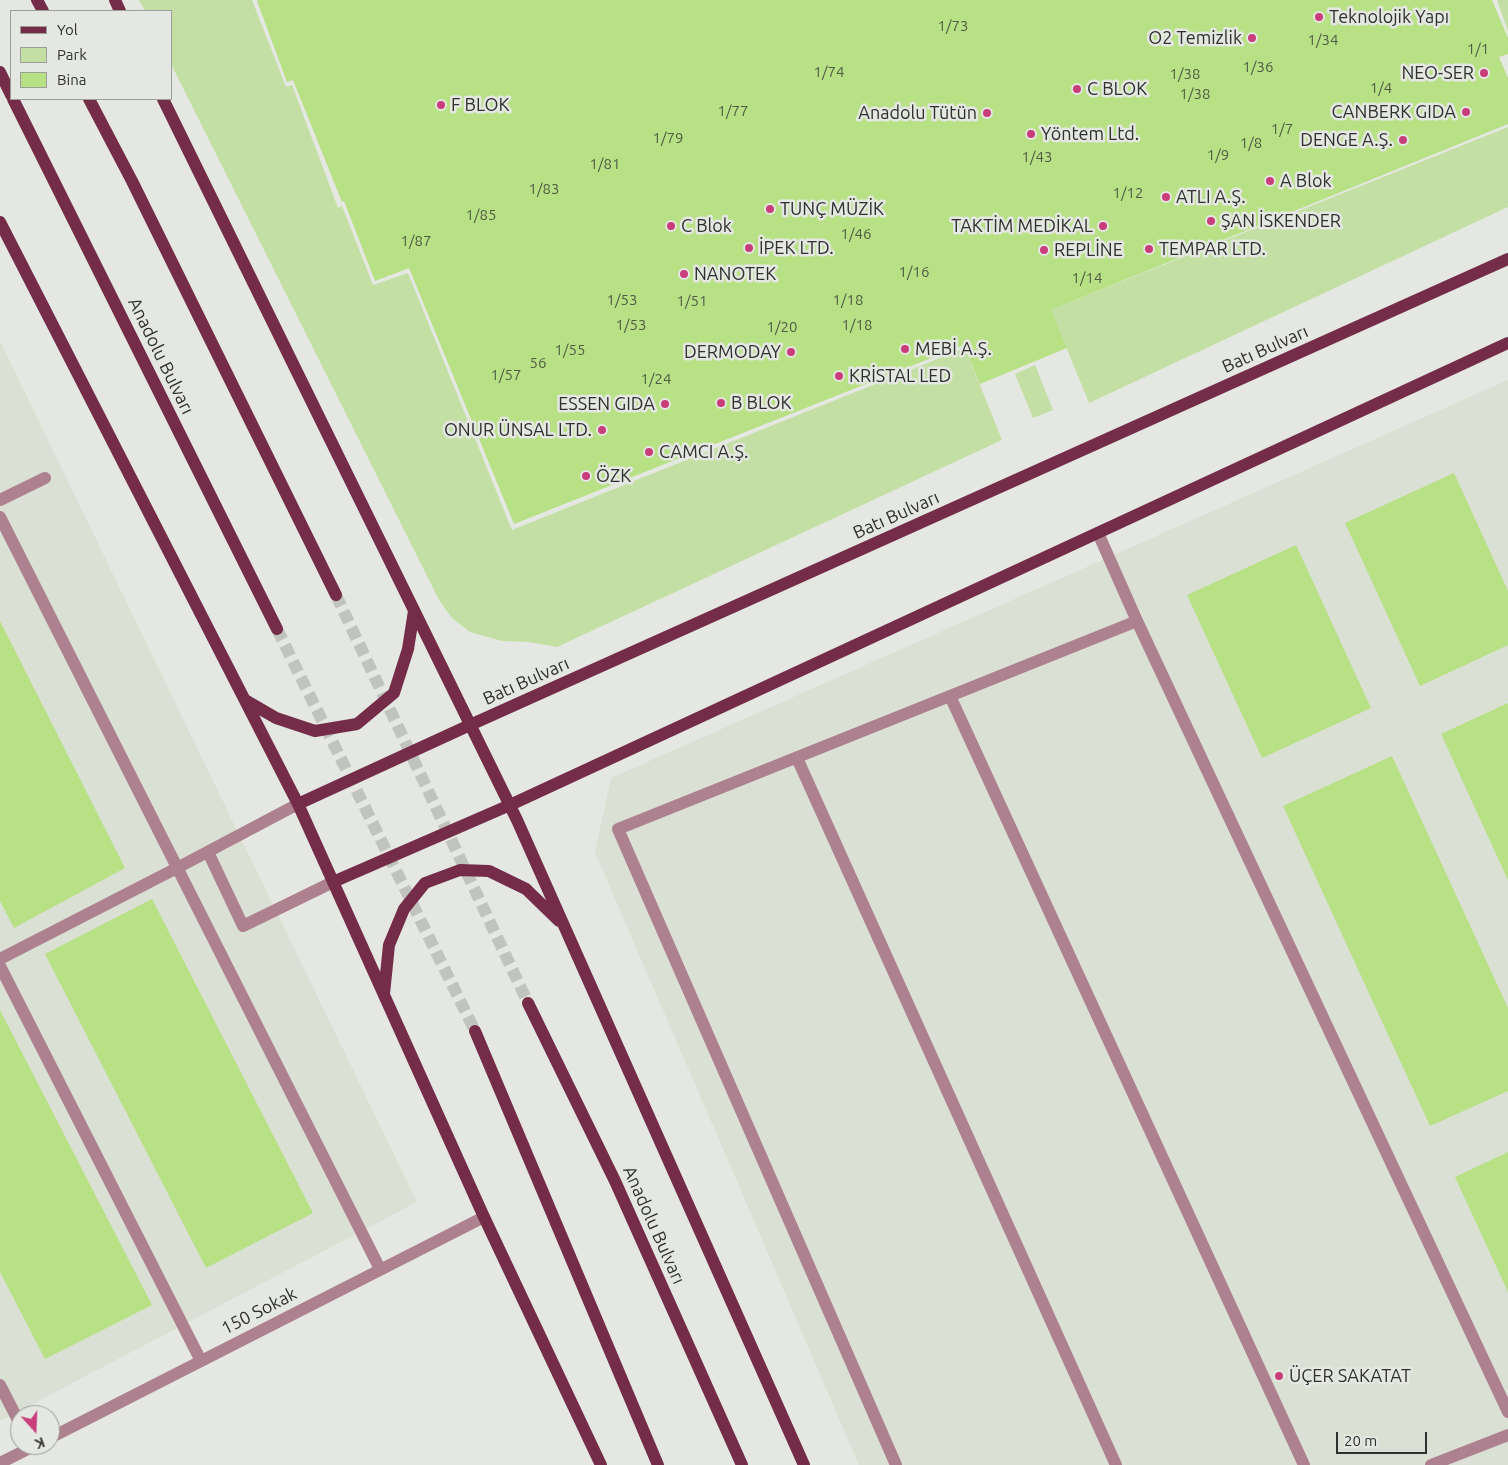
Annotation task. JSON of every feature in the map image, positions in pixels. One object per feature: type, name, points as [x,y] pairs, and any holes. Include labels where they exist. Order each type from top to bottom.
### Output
[{"type":"main road","points":[[0,72],[10,93]]},
{"type":"main road","name":"Anadolu Bulvarı","points":[[13,100],[277,629]]},
{"type":"main road","points":[[90,100],[336,595]]},
{"type":"main road","points":[[163,100],[510,805],[804,1465]]},
{"type":"main road","points":[[0,222],[298,804],[484,1217],[601,1465]]},
{"type":"main road","name":"Batı Bulvarı","points":[[298,804],[1508,258]]},
{"type":"main road","points":[[333,882],[510,805],[1508,343]]},
{"type":"main road","points":[[245,700],[276,718],[315,731],[357,724],[394,693],[408,650],[414,610]]},
{"type":"main road","points":[[384,995],[389,945],[404,909],[425,883],[460,870],[489,871],[526,889],[564,926]]},
{"type":"main road","name":"Anadolu Bulvarı","points":[[528,1003],[615,1181],[742,1465]]},
{"type":"main road","points":[[475,1031],[658,1465]]},
{"type":"street","points":[[0,500],[45,478]]},
{"type":"street","points":[[0,517],[380,1270]]},
{"type":"street","points":[[1098,533],[1137,621],[1508,1412]]},
{"type":"street","points":[[896,1465],[618,829],[1137,621]]},
{"type":"street","points":[[950,696],[1304,1465]]},
{"type":"street","points":[[797,758],[1116,1465]]},
{"type":"street","points":[[0,959],[298,804]]},
{"type":"street","points":[[208,852],[243,926],[333,882]]},
{"type":"street","points":[[0,966],[201,1360]]},
{"type":"street","name":"150 Sokak","points":[[60,1433],[484,1217]]},
{"type":"street","points":[[0,1384],[10,1405]]},
{"type":"street","points":[[1431,1465],[1508,1435]]},
{"type":"street","points":[[0,1463],[16,1455]]},
{"type":"shaded area","points":[[0,341],[417,1202],[30,1405],[10,1405],[10,1416],[0,1421]]},
{"type":"shaded area","points":[[1508,380],[1508,1465],[859,1465],[595,852],[611,778]]},
{"type":"green space","points":[[139,0],[252,0],[286,87],[292,85],[338,208],[342,206],[373,285],[408,273],[512,530],[965,348],[1002,440],[557,647],[529,642],[502,641],[470,632],[452,618],[439,600],[172,66],[172,10],[144,10]]},
{"type":"green space","points":[[1497,0],[1508,0],[1508,31]]},
{"type":"green space","points":[[1508,127],[1508,207],[1089,403],[1051,310]]},
{"type":"green space","points":[[1035,365],[1053,410],[1033,418],[1015,374]]},
{"type":"building","points":[[1492,0],[1508,38],[1508,54],[1499,57],[1508,78],[1508,124],[1051,310],[1067,348],[980,384],[964,345],[514,524],[409,268],[375,281],[344,201],[342,202],[293,80],[287,82],[257,1]]},
{"type":"building","points":[[1454,473],[1508,591],[1508,645],[1420,686],[1345,523]]},
{"type":"building","points":[[1296,545],[1371,708],[1262,758],[1187,595]]},
{"type":"building","points":[[0,621],[125,868],[14,928],[0,901]]},
{"type":"building","points":[[1508,703],[1508,880],[1441,734]]},
{"type":"building","points":[[1392,756],[1508,1008],[1508,1091],[1430,1126],[1283,806]]},
{"type":"building","points":[[152,899],[313,1213],[206,1268],[45,954]]},
{"type":"building","points":[[0,1010],[152,1305],[45,1359],[0,1272]]},
{"type":"building","points":[[1508,1152],[1508,1292],[1455,1177]]},
{"type":"tunnel","points":[[336,595],[528,1003]]},
{"type":"tunnel","points":[[277,629],[475,1031]]},
{"type":"place","name":"Teknolojik Yapı","points":[[1319,17]]},
{"type":"place","name":"O2 Temizlik","points":[[1252,38]]},
{"type":"place","name":"NEO-SER","points":[[1484,73]]},
{"type":"place","name":"C BLOK","points":[[1077,89]]},
{"type":"place","name":"F BLOK","points":[[441,105]]},
{"type":"place","name":"CANBERK GIDA","points":[[1466,112]]},
{"type":"place","name":"Anadolu Tütün","points":[[987,113]]},
{"type":"place","name":"Yöntem Ltd.","points":[[1031,134]]},
{"type":"place","name":"DENGE A.Ş.","points":[[1403,140]]},
{"type":"place","name":"A Blok","points":[[1270,181]]},
{"type":"place","name":"ATLI A.Ş.","points":[[1166,197]]},
{"type":"place","name":"TUNÇ MÜZİK","points":[[770,209]]},
{"type":"place","name":"ŞAN İSKENDER","points":[[1211,221]]},
{"type":"place","name":"C Blok","points":[[671,226]]},
{"type":"place","name":"TAKTİM MEDİKAL","points":[[1103,226]]},
{"type":"place","name":"İPEK LTD.","points":[[749,248]]},
{"type":"place","name":"TEMPAR LTD.","points":[[1149,249]]},
{"type":"place","name":"REPLİNE","points":[[1044,250]]},
{"type":"place","name":"NANOTEK","points":[[684,274]]},
{"type":"place","name":"MEBİ A.Ş.","points":[[905,349]]},
{"type":"place","name":"DERMODAY","points":[[791,352]]},
{"type":"place","name":"KRİSTAL LED","points":[[839,376]]},
{"type":"place","name":"B BLOK","points":[[721,403]]},
{"type":"place","name":"ESSEN GIDA","points":[[665,404]]},
{"type":"place","name":"ONUR ÜNSAL LTD.","points":[[602,430]]},
{"type":"place","name":"CAMCI A.Ş.","points":[[649,452]]},
{"type":"place","name":"ÖZK","points":[[586,476]]},
{"type":"place","name":"ÜÇER SAKATAT","points":[[1279,1376]]}]
